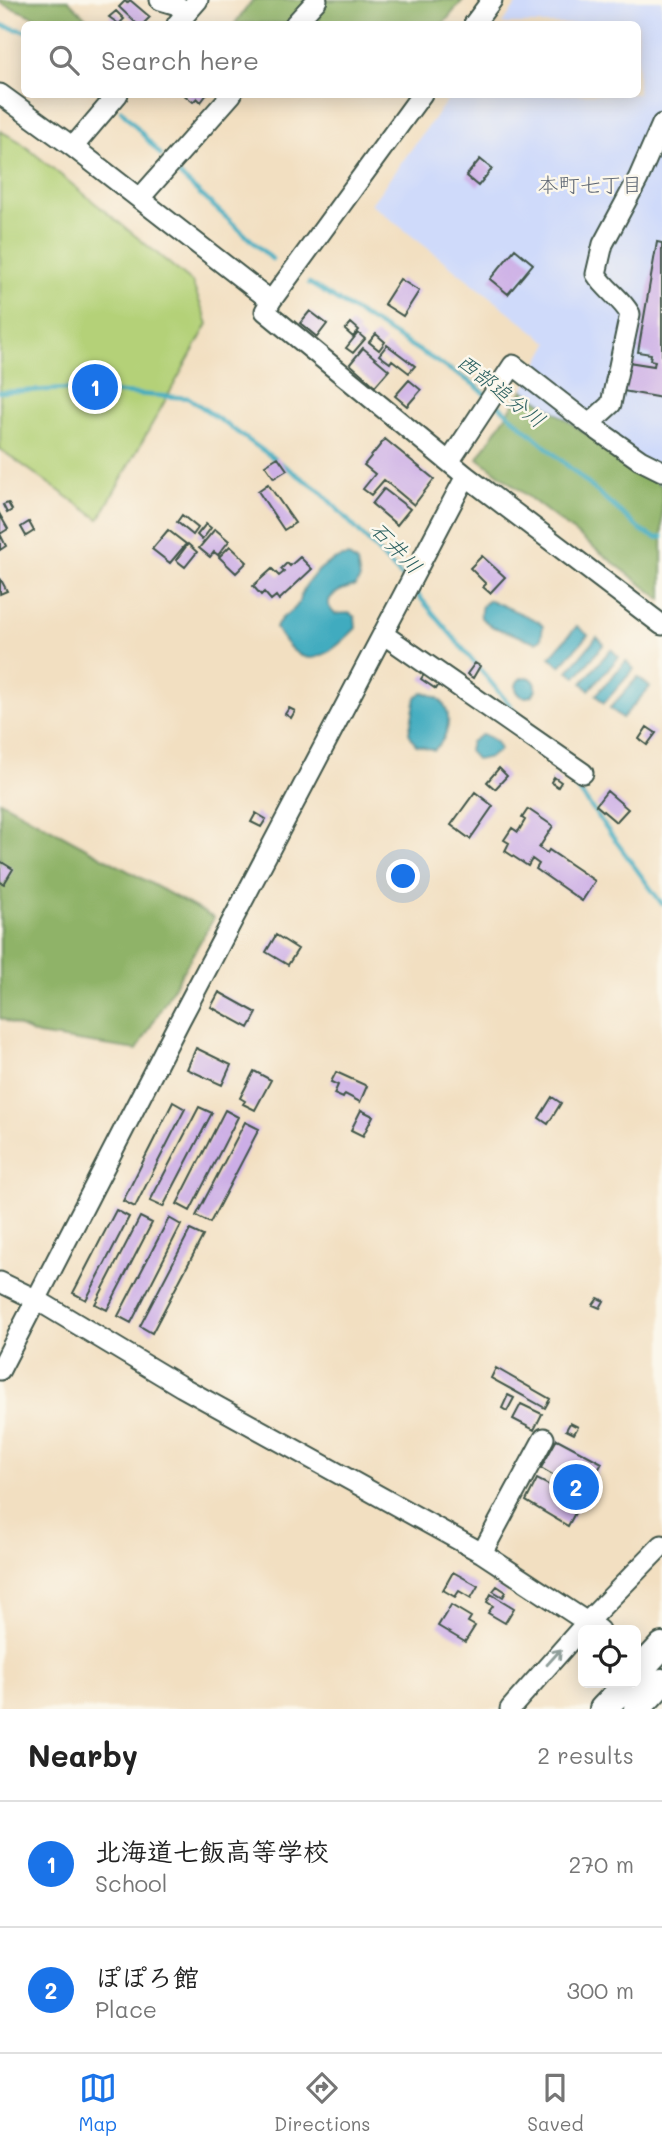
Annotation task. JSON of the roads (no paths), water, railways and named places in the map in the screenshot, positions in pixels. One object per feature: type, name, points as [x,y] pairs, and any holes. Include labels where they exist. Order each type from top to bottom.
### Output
[{"type":"highway","points":[[641,1669],[662,1646]]},
{"type":"highway","points":[[637,1709],[662,1682]]},
{"type":"highway","points":[[603,1709],[623,1688]]},
{"type":"street","points":[[160,0],[177,5],[187,13]]},
{"type":"street","points":[[298,21],[317,0]]},
{"type":"street","points":[[476,21],[492,0]]},
{"type":"street","points":[[0,94],[140,198],[271,301]]},
{"type":"street","points":[[73,147],[115,98]]},
{"type":"street","points":[[140,198],[228,98]]},
{"type":"street","points":[[419,98],[265,311],[466,476],[662,625]]},
{"type":"street","points":[[589,424],[611,404],[630,314],[624,302],[604,287],[596,274],[603,244],[638,178],[662,124]]},
{"type":"street","points":[[449,462],[513,365],[589,424],[640,460],[662,471]]},
{"type":"street","points":[[0,1370],[178,1022],[466,476]]},
{"type":"street","points":[[383,634],[583,773]]},
{"type":"street","points":[[0,1282],[37,1300],[182,1387],[482,1553],[589,1625]]},
{"type":"street","points":[[482,1553],[544,1438]]},
{"type":"street","points":[[594,1625],[662,1545]]},
{"type":"street","points":[[510,1709],[578,1641]]},
{"type":"water","points":[[348,556],[357,563],[360,579],[355,586],[333,595],[329,603],[335,614],[349,613],[355,617],[356,628],[324,654],[314,658],[296,653],[276,628],[281,619],[296,608],[305,586],[315,574],[334,560]]},
{"type":"water","points":[[490,600],[538,621],[543,626],[541,639],[536,642],[493,627],[481,618],[482,607]]},
{"type":"water","points":[[577,626],[588,635],[560,666],[550,657]]},
{"type":"water","points":[[597,637],[604,644],[576,677],[568,671]]},
{"type":"water","points":[[611,649],[619,657],[589,690],[582,683]]},
{"type":"water","points":[[626,661],[634,669],[604,703],[596,695]]},
{"type":"water","points":[[526,677],[533,680],[536,687],[533,694],[526,697],[519,694],[516,687],[519,680]]},
{"type":"water","points":[[638,677],[650,687],[622,718],[610,708]]},
{"type":"water","points":[[423,692],[439,699],[447,711],[446,732],[434,750],[416,745],[409,733],[416,697]]},
{"type":"water","points":[[481,735],[493,740],[500,750],[490,757],[477,760],[469,751],[471,742]]},
{"type":"waterway","name":"西部追分川","points":[[0,25],[21,30]]},
{"type":"waterway","name":"西部追分川","points":[[121,110],[161,155]]},
{"type":"waterway","name":"西部追分川","points":[[176,172],[272,259]]},
{"type":"waterway","name":"西部追分川","points":[[309,283],[475,385],[486,395]]},
{"type":"waterway","name":"石井川","points":[[0,392],[68,389],[189,398],[320,491],[405,580]]},
{"type":"waterway","name":"西部追分川","points":[[496,403],[643,532],[656,538],[662,537]]},
{"type":"waterway","name":"石井川","points":[[413,589],[524,722]]},
{"type":"waterway","name":"石井川","points":[[563,769],[662,904]]},
{"type":"place","name":"北海道七飯高等学校","points":[[95,387]]},
{"type":"place","name":"ぽぽろ館","points":[[576,1487]]},
{"type":"district","name":"本町七丁目","points":[[590,185]]}]
